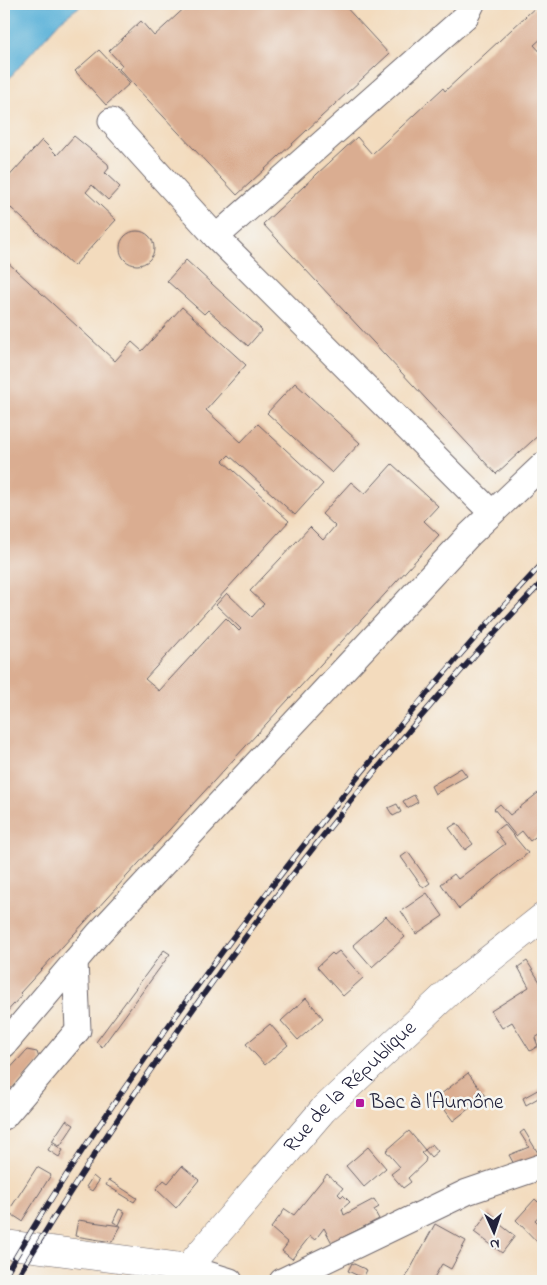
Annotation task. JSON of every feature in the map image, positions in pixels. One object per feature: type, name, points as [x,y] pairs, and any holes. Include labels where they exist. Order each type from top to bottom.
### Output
[{"type":"main road","name":"Rue de la République","points":[[185,1275],[323,1110],[453,988],[543,917]]},
{"type":"main road","points":[[4,1244],[185,1275]]},
{"type":"street","points":[[216,237],[466,16],[472,4]]},
{"type":"street","points":[[111,121],[216,237],[492,513]]},
{"type":"street","points":[[4,1046],[75,961],[469,535],[543,464]]},
{"type":"street","points":[[4,1117],[78,1030],[75,961]]},
{"type":"street","points":[[282,1281],[467,1192],[543,1166]]},
{"type":"street","points":[[185,1275],[230,1281]]},
{"type":"water","points":[[4,4],[83,4],[60,21],[4,84]]},
{"type":"building","points":[[189,4],[343,4],[389,54],[237,195],[119,69],[122,65],[109,51],[141,21],[154,36]]},
{"type":"building","points":[[539,4],[543,4],[543,37],[534,45],[543,55],[543,431],[496,474],[263,224],[357,137],[372,154],[443,88],[445,91]]},
{"type":"building","points":[[99,50],[130,83],[106,105],[75,71]]},
{"type":"building","points":[[74,136],[108,164],[109,168],[105,173],[120,187],[108,200],[92,185],[86,192],[116,220],[74,266],[11,208],[7,212],[4,209],[4,182],[42,140],[57,155]]},
{"type":"building","points":[[137,231],[149,236],[154,248],[149,260],[137,265],[125,260],[120,248],[125,236]]},
{"type":"building","points":[[4,259],[115,361],[132,342],[142,351],[182,307],[246,365],[206,410],[241,442],[258,424],[323,484],[295,515],[229,455],[223,461],[289,521],[145,679],[159,691],[226,618],[239,631],[241,629],[216,605],[227,593],[252,617],[264,604],[250,591],[310,527],[323,540],[335,526],[322,514],[351,482],[365,494],[392,464],[438,506],[424,521],[439,535],[20,993],[22,995],[4,1015]]},
{"type":"building","points":[[186,260],[262,330],[248,346],[208,310],[204,314],[167,281]]},
{"type":"building","points":[[295,383],[360,443],[332,473],[267,413]]},
{"type":"building","points":[[461,768],[467,776],[435,794],[431,786]]},
{"type":"building","points":[[538,793],[543,800],[543,831],[530,841],[522,831],[516,836],[494,809],[500,804],[510,815]]},
{"type":"building","points":[[414,795],[418,802],[407,808],[403,801]]},
{"type":"building","points":[[397,804],[401,812],[393,816],[388,808]]},
{"type":"building","points":[[457,823],[473,844],[465,850],[449,828]]},
{"type":"building","points":[[504,824],[528,853],[459,909],[441,884],[454,874],[458,879],[505,844],[495,831]]},
{"type":"building","points":[[408,852],[430,883],[423,888],[401,857]]},
{"type":"building","points":[[427,893],[443,916],[416,934],[401,911]]},
{"type":"building","points":[[386,916],[405,937],[372,967],[353,945]]},
{"type":"building","points":[[164,950],[170,954],[102,1047],[96,1042]]},
{"type":"building","points":[[339,951],[363,978],[343,996],[317,967],[332,953],[334,955]]},
{"type":"building","points":[[527,961],[543,987],[543,1033],[535,1038],[538,1046],[530,1051],[512,1022],[502,1028],[491,1011],[529,987],[518,967]]},
{"type":"building","points":[[306,998],[323,1018],[298,1040],[281,1021]]},
{"type":"building","points":[[270,1024],[288,1045],[265,1065],[246,1044]]},
{"type":"building","points":[[27,1050],[37,1052],[40,1061],[4,1100],[4,1075]]},
{"type":"building","points":[[468,1073],[485,1096],[453,1121],[436,1098]]},
{"type":"building","points":[[543,1087],[543,1102],[540,1097],[526,1105],[523,1098]]},
{"type":"building","points":[[66,1120],[74,1125],[60,1146],[52,1141]]},
{"type":"building","points":[[524,1130],[538,1153],[543,1151],[543,1156],[515,1166],[509,1155],[529,1147],[520,1133]]},
{"type":"building","points":[[409,1131],[425,1150],[421,1153],[426,1158],[425,1162],[408,1178],[411,1182],[403,1188],[391,1174],[400,1167],[386,1151]]},
{"type":"building","points":[[52,1143],[63,1150],[59,1157],[48,1150]]},
{"type":"building","points":[[432,1144],[438,1151],[431,1157],[425,1150]]},
{"type":"building","points":[[368,1147],[386,1168],[364,1187],[346,1166]]},
{"type":"building","points":[[182,1166],[199,1180],[176,1208],[156,1189],[164,1180],[168,1183]]},
{"type":"building","points":[[37,1167],[51,1175],[22,1221],[8,1212]]},
{"type":"building","points":[[327,1174],[343,1188],[338,1194],[341,1197],[343,1195],[350,1202],[342,1209],[344,1215],[374,1199],[379,1207],[374,1210],[379,1219],[332,1243],[324,1228],[315,1240],[310,1236],[292,1259],[282,1251],[288,1243],[271,1228],[285,1209],[294,1215]]},
{"type":"building","points":[[93,1176],[99,1181],[92,1191],[86,1187]]},
{"type":"building","points":[[109,1180],[137,1198],[134,1202],[106,1185]]},
{"type":"building","points":[[535,1199],[538,1202],[541,1199],[543,1201],[543,1211],[535,1220],[543,1228],[543,1248],[516,1220]]},
{"type":"building","points":[[119,1209],[125,1212],[119,1225],[113,1222]]},
{"type":"building","points":[[489,1212],[499,1220],[497,1222],[515,1236],[502,1253],[474,1232]]},
{"type":"building","points":[[78,1220],[121,1226],[112,1242],[75,1236]]},
{"type":"building","points":[[435,1224],[466,1241],[451,1269],[442,1264],[432,1281],[408,1281],[405,1279]]},
{"type":"building","points":[[352,1263],[367,1270],[363,1278],[348,1271]]},
{"type":"railway","points":[[4,1277],[81,1152],[222,952],[377,753],[500,609],[543,563]]},
{"type":"railway","points":[[15,1281],[133,1096],[261,917],[397,745],[543,581]]},
{"type":"place","name":"Bac à l'Aumône","points":[[360,1103]]}]
